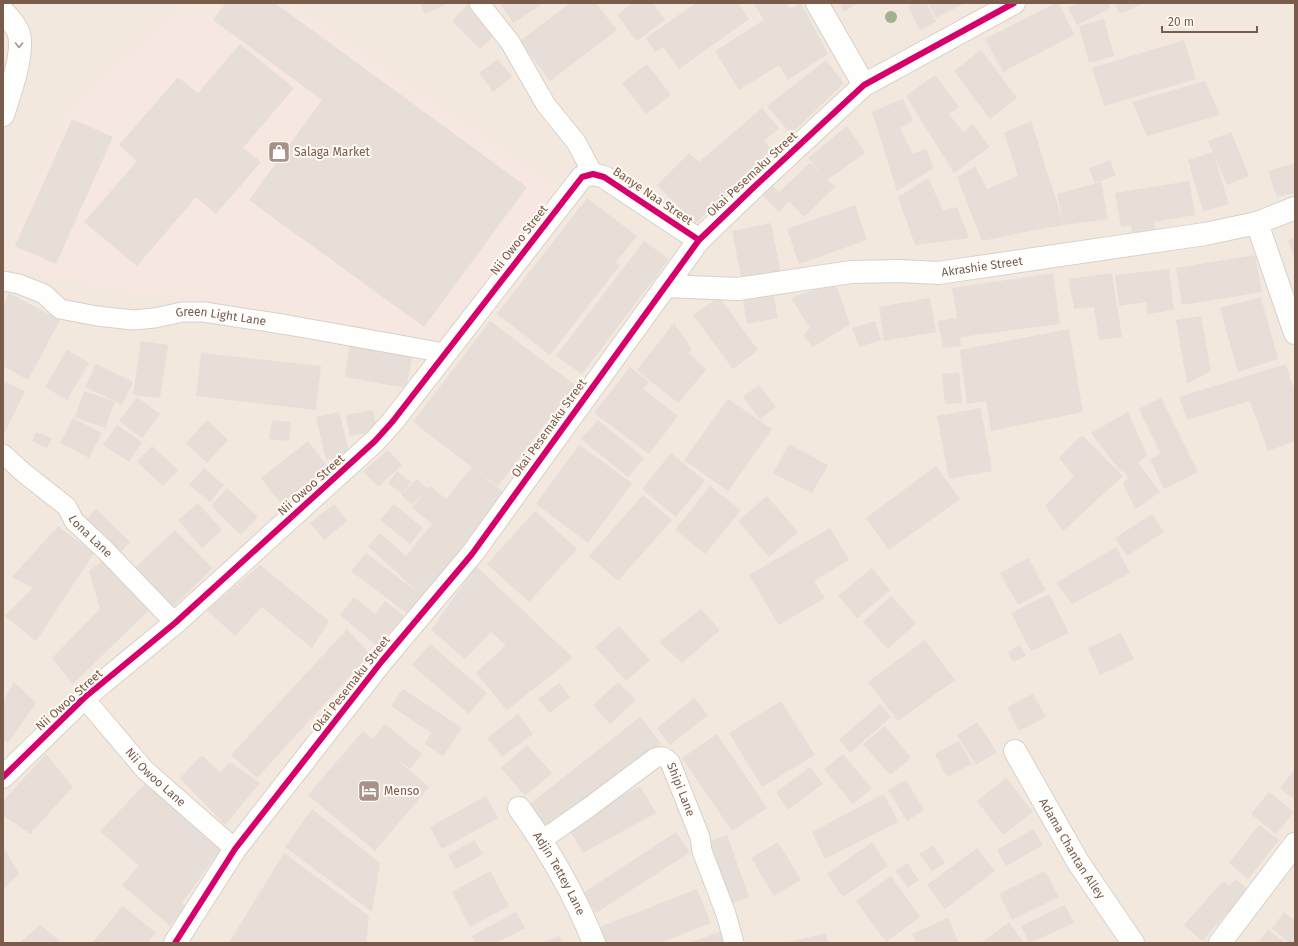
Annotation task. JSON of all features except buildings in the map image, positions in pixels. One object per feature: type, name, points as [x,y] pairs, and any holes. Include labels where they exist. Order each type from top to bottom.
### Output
[{"type":"street","points":[[817,3],[864,85]]},
{"type":"street","name":"Okai Pesemaku Street","points":[[175,943],[235,849],[382,661],[472,554],[699,240],[864,85],[1014,3]]},
{"type":"street","points":[[3,12],[11,20],[18,32],[20,47],[17,64],[3,115]]},
{"type":"street","name":"Banye Naa Street","points":[[593,174],[604,177],[699,240]]},
{"type":"street","name":"Nii Owoo Street","points":[[3,777],[84,698],[175,623],[375,441],[582,177],[593,174]]},
{"type":"street","name":"Akrashie Street","points":[[665,286],[738,289],[851,272],[900,271],[938,273],[1205,234],[1257,223],[1295,208]]},
{"type":"street","points":[[1257,223],[1295,333]]},
{"type":"street","name":"Adama Chantan Alley","points":[[1015,751],[1078,862],[1134,943]]},
{"type":"street","name":"Adjin Tettey Lane","points":[[519,808],[542,840],[581,911],[594,943]]},
{"type":"street","points":[[1220,943],[1295,844]]},
{"type":"lane","name":"Banye Naa Street","points":[[479,3],[510,42],[546,105],[576,142],[593,174]]},
{"type":"lane","name":"Green Light Lane","points":[[3,281],[20,284],[44,294],[60,309],[97,316],[133,320],[154,318],[182,312],[204,312],[288,325],[445,353]]},
{"type":"lane","name":"Lona Lane","points":[[3,454],[66,507],[74,521],[105,550],[175,623]]},
{"type":"lane","name":"Nii Owoo Lane","points":[[84,698],[145,770],[235,849]]},
{"type":"lane","name":"Shipi Lane","points":[[542,840],[655,758],[661,756],[664,757],[670,762],[700,837],[702,851],[726,914],[734,943]]},
{"type":"shaded area","points":[[3,3],[1295,3],[1295,943],[3,943]]},
{"type":"shaded area","name":"Salaga Market","points":[[182,3],[290,3],[563,190],[432,347],[3,270],[3,262],[67,114]]},
{"type":"cycle path","points":[[175,943],[235,849],[382,661],[472,554],[699,240],[864,85],[1014,3]]},
{"type":"cycle path","points":[[3,777],[84,698],[175,623],[375,441],[393,421],[582,177],[593,174],[604,177],[699,240]]},
{"type":"place","name":"Salaga Market","points":[[279,152]]},
{"type":"place","name":"Menso","points":[[369,791]]}]
